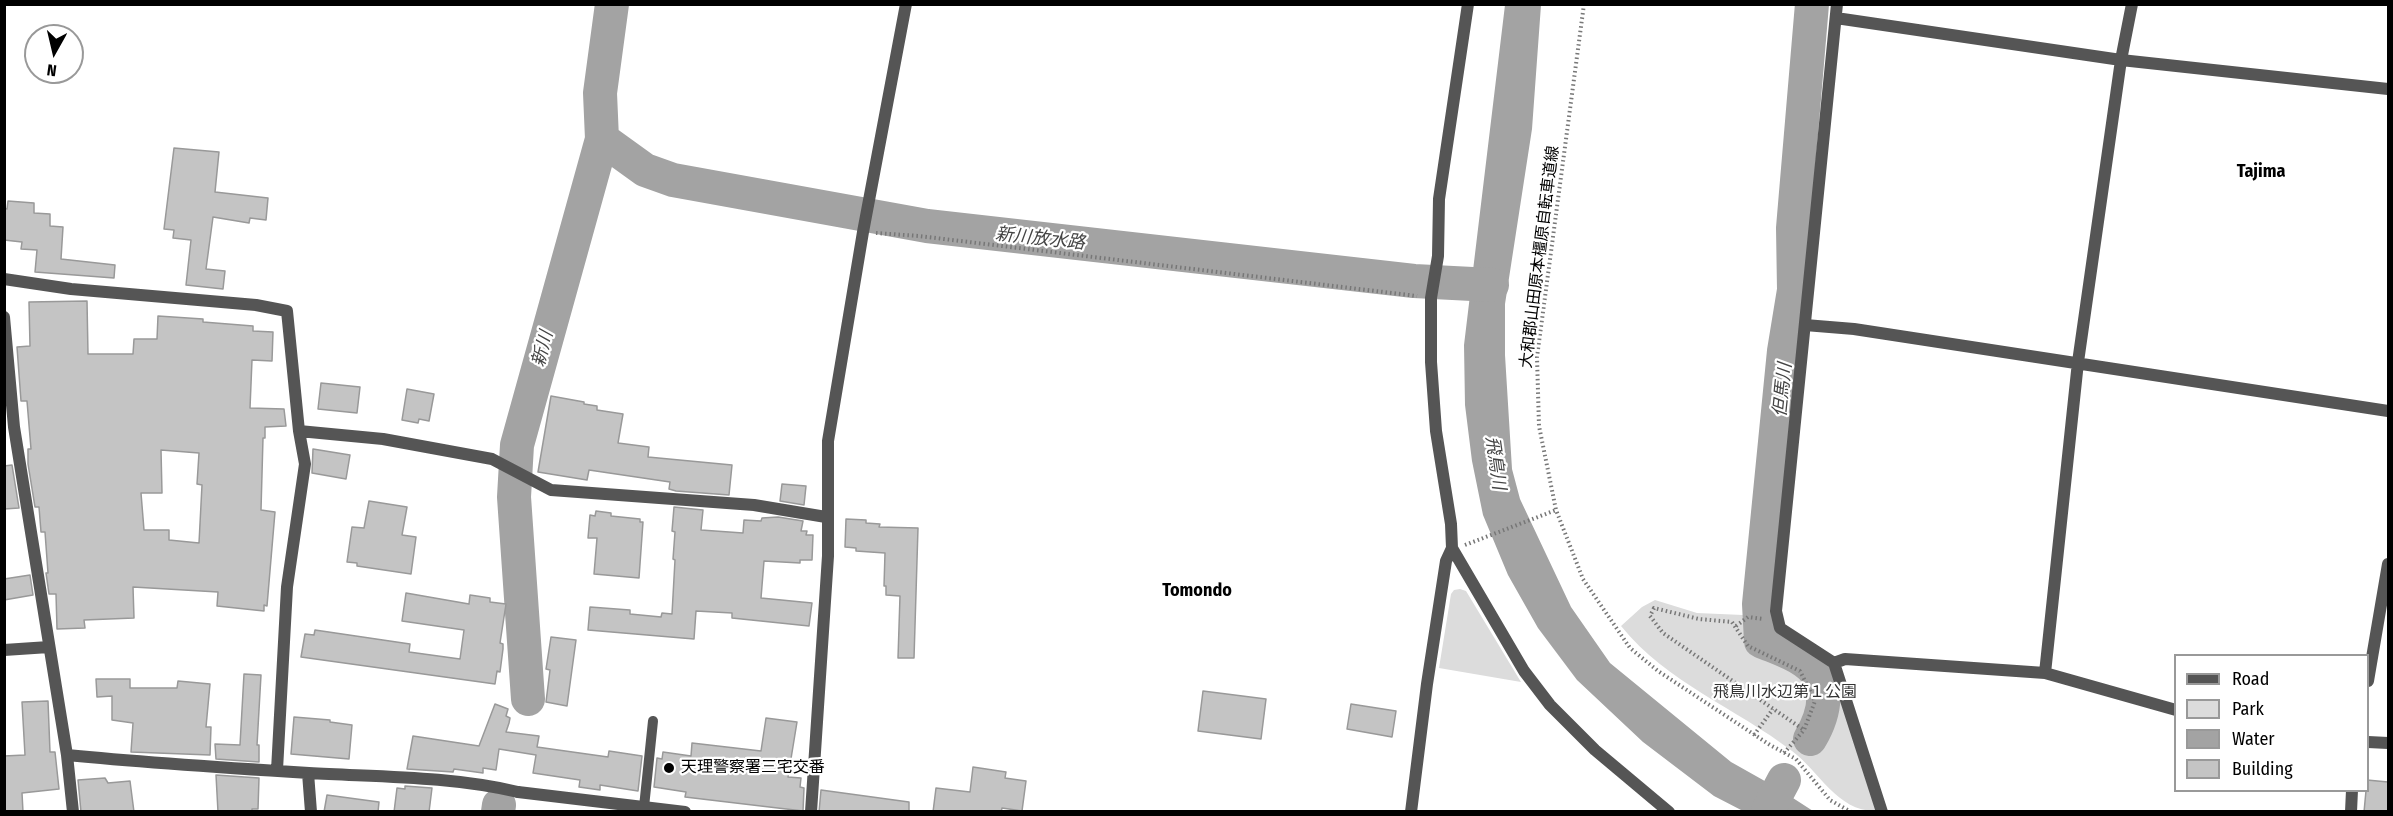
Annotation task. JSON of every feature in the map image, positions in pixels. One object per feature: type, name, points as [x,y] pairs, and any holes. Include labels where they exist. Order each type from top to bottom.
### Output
[{"type":"street","points":[[812,812],[828,556],[826,517],[828,441],[863,232],[906,4]]},
{"type":"street","points":[[1411,812],[1446,561],[1452,548],[1451,524],[1436,431],[1431,362],[1431,298],[1438,256],[1439,199],[1467,4]]},
{"type":"street","points":[[1837,4],[1776,611],[1780,628],[1834,663],[1882,812]]},
{"type":"street","points":[[2046,673],[2078,363],[2121,60],[2132,4]]},
{"type":"street","points":[[1836,18],[2121,60],[2388,89]]},
{"type":"street","points":[[4,279],[71,289],[256,305],[287,311],[299,431],[305,464],[287,587],[277,770]]},
{"type":"street","points":[[4,317],[14,427],[67,755],[73,812]]},
{"type":"street","points":[[1805,325],[1854,329],[2388,411]]},
{"type":"street","points":[[299,431],[383,439],[492,459],[551,490],[754,505],[826,517]]},
{"type":"street","points":[[1452,548],[1524,671],[1550,705],[1595,750],[1669,812]]},
{"type":"street","points":[[2369,670],[2388,564]]},
{"type":"street","points":[[4,650],[49,647]]},
{"type":"street","points":[[1834,663],[1845,659],[2046,673],[2174,711]]},
{"type":"street","points":[[2369,742],[2388,743]]},
{"type":"street","points":[[67,755],[201,768],[367,775],[490,785],[518,792],[685,812]]},
{"type":"street","points":[[308,773],[311,812]]},
{"type":"street","points":[[2351,812],[2352,792]]},
{"type":"lane","points":[[644,807],[653,721]]},
{"type":"path","name":"大和郡山田原本橿原自転車道線","points":[[1584,4],[1537,357],[1539,426],[1554,511],[1583,579],[1630,648],[1659,671],[1754,735],[1796,759],[1830,800],[1851,812]]},
{"type":"path","points":[[863,232],[919,236],[1431,298]]},
{"type":"path","points":[[1471,543],[1554,511]]},
{"type":"path","points":[[1784,753],[1804,730],[1815,701],[1800,671],[1748,645],[1732,622],[1699,619],[1654,608],[1650,616],[1663,633],[1804,730]]},
{"type":"path","points":[[1736,626],[1748,617],[1778,621]]},
{"type":"path","points":[[1754,735],[1773,709]]},
{"type":"green space","points":[[1454,590],[1466,591],[1521,682],[1439,668],[1451,594]]},
{"type":"green space","name":"飛鳥川水辺第１公園","points":[[1655,600],[1697,613],[1743,615],[1752,622],[1767,624],[1778,637],[1814,659],[1838,696],[1859,753],[1876,807],[1875,811],[1862,809],[1839,797],[1792,751],[1659,664],[1639,646],[1621,626],[1642,607]]},
{"type":"water","name":"飛鳥川","points":[[1505,5],[1541,5],[1532,129],[1505,304],[1505,355],[1512,469],[1520,499],[1571,607],[1610,663],[1731,762],[1813,811],[1743,811],[1714,796],[1643,742],[1577,680],[1538,628],[1508,575],[1483,515],[1472,461],[1465,405],[1464,345]]},
{"type":"building","points":[[174,148],[219,152],[215,192],[268,198],[266,220],[250,218],[249,223],[213,217],[206,269],[225,271],[223,289],[186,285],[191,240],[173,238],[174,230],[164,229]]},
{"type":"building","points":[[8,201],[34,203],[34,213],[50,214],[50,226],[63,227],[61,259],[115,265],[114,278],[35,272],[37,250],[21,249],[22,242],[4,240],[4,208],[7,209]]},
{"type":"building","points":[[87,301],[88,354],[133,354],[134,339],[157,339],[158,316],[203,319],[203,322],[253,326],[253,331],[273,332],[272,361],[252,360],[250,408],[284,409],[286,426],[265,427],[265,438],[263,438],[261,510],[275,512],[267,606],[264,605],[264,611],[217,606],[218,592],[133,587],[134,618],[84,620],[85,628],[57,629],[56,594],[49,594],[45,532],[41,532],[39,507],[35,507],[28,464],[28,449],[31,449],[27,401],[21,401],[17,347],[30,346],[29,302]],"holes":[[[161,450],[199,453],[197,484],[202,485],[199,543],[169,540],[169,530],[144,530],[141,493],[162,493]]]},
{"type":"building","points":[[321,383],[360,387],[357,413],[318,409]]},
{"type":"building","points":[[407,389],[434,394],[429,421],[419,419],[418,423],[402,420]]},
{"type":"building","points":[[551,396],[584,402],[584,404],[597,406],[597,410],[623,414],[618,443],[649,447],[648,457],[732,465],[729,495],[676,491],[669,489],[670,482],[589,470],[587,480],[538,472]]},
{"type":"building","points":[[313,449],[350,455],[346,479],[312,473]]},
{"type":"building","points":[[12,465],[19,508],[4,509],[4,466]]},
{"type":"building","points":[[782,484],[806,486],[804,505],[780,501]]},
{"type":"building","points":[[369,501],[407,507],[402,535],[416,537],[411,574],[357,566],[357,563],[347,562],[352,527],[364,528]]},
{"type":"building","points":[[674,507],[703,510],[701,530],[743,533],[744,520],[761,521],[762,518],[778,517],[803,521],[801,531],[807,531],[806,535],[813,535],[812,560],[800,560],[800,563],[764,561],[761,598],[812,603],[809,626],[732,618],[732,613],[696,611],[694,639],[588,630],[590,607],[630,610],[630,614],[661,617],[662,613],[672,614],[675,560],[673,559],[675,532],[672,531]]},
{"type":"building","points":[[596,511],[611,513],[611,516],[640,519],[640,522],[643,522],[639,578],[594,574],[597,538],[588,538],[590,515],[595,516]]},
{"type":"building","points":[[846,519],[866,520],[866,523],[880,524],[879,527],[918,528],[914,658],[898,658],[900,596],[886,595],[885,553],[856,551],[856,548],[845,547]]},
{"type":"building","points":[[30,575],[33,595],[4,600],[4,579]]},
{"type":"building","points":[[406,593],[469,604],[470,595],[490,598],[490,602],[506,604],[500,643],[503,644],[503,649],[500,672],[497,671],[495,684],[301,657],[305,634],[314,635],[315,630],[410,644],[409,652],[460,659],[464,630],[402,621]]},
{"type":"building","points":[[551,637],[576,640],[567,706],[546,702],[550,670],[546,669]]},
{"type":"building","points":[[244,674],[261,675],[257,745],[259,745],[259,762],[216,759],[215,744],[240,745]]},
{"type":"building","points":[[96,679],[130,679],[130,688],[177,688],[178,681],[210,684],[206,727],[211,727],[210,755],[131,752],[133,723],[112,720],[112,696],[97,697]]},
{"type":"building","points":[[1203,691],[1266,699],[1261,739],[1198,731]]},
{"type":"building","points":[[48,701],[50,752],[55,752],[59,789],[22,793],[23,812],[4,812],[4,756],[25,755],[22,702]]},
{"type":"building","points":[[495,704],[508,709],[506,716],[510,718],[506,732],[539,736],[537,747],[608,757],[609,751],[642,756],[638,791],[600,785],[600,790],[579,787],[580,780],[533,773],[536,755],[499,749],[496,770],[483,768],[483,773],[454,769],[453,772],[407,769],[413,736],[479,746]]},
{"type":"building","points":[[1351,704],[1396,711],[1392,737],[1347,729]]},
{"type":"building","points":[[294,717],[330,720],[330,722],[352,725],[349,759],[291,754]]},
{"type":"building","points":[[766,718],[797,722],[788,777],[801,778],[800,787],[804,788],[803,811],[685,797],[686,792],[654,787],[657,758],[662,759],[663,752],[691,756],[692,743],[761,751]]},
{"type":"building","points":[[973,767],[1006,772],[1005,778],[1026,781],[1022,811],[1002,808],[1001,812],[933,812],[936,788],[970,792]]},
{"type":"building","points":[[216,775],[259,778],[258,809],[252,809],[252,812],[218,812]]},
{"type":"building","points":[[105,778],[108,783],[130,781],[134,812],[81,812],[78,780]]},
{"type":"building","points":[[2369,780],[2388,782],[2388,812],[2364,812],[2366,792],[2369,792]]},
{"type":"building","points":[[405,786],[432,788],[429,812],[394,812],[397,788],[405,789]]},
{"type":"building","points":[[821,790],[909,802],[909,812],[819,812]]},
{"type":"building","points":[[327,795],[379,802],[378,812],[324,812]]},
{"type":"waterway","name":"新川","points":[[528,699],[514,497],[517,445],[602,139],[600,93],[612,4]]},
{"type":"waterway","name":"但馬川","points":[[1810,739],[1822,708],[1823,687],[1813,668],[1804,661],[1761,641],[1759,604],[1784,351],[1794,290],[1793,228],[1812,4]]},
{"type":"waterway","name":"新川放水路","points":[[602,139],[645,170],[673,180],[927,226],[1414,281],[1492,285]]},
{"type":"waterway","name":"但馬川","points":[[1768,810],[1784,780]]},
{"type":"waterway","name":"新川","points":[[498,812],[499,805]]},
{"type":"place","name":"天理警察署三宅交番","points":[[669,768]]},
{"type":"district","name":"Tajima","points":[[2261,172]]},
{"type":"district","name":"Tomondo","points":[[1197,591]]}]
